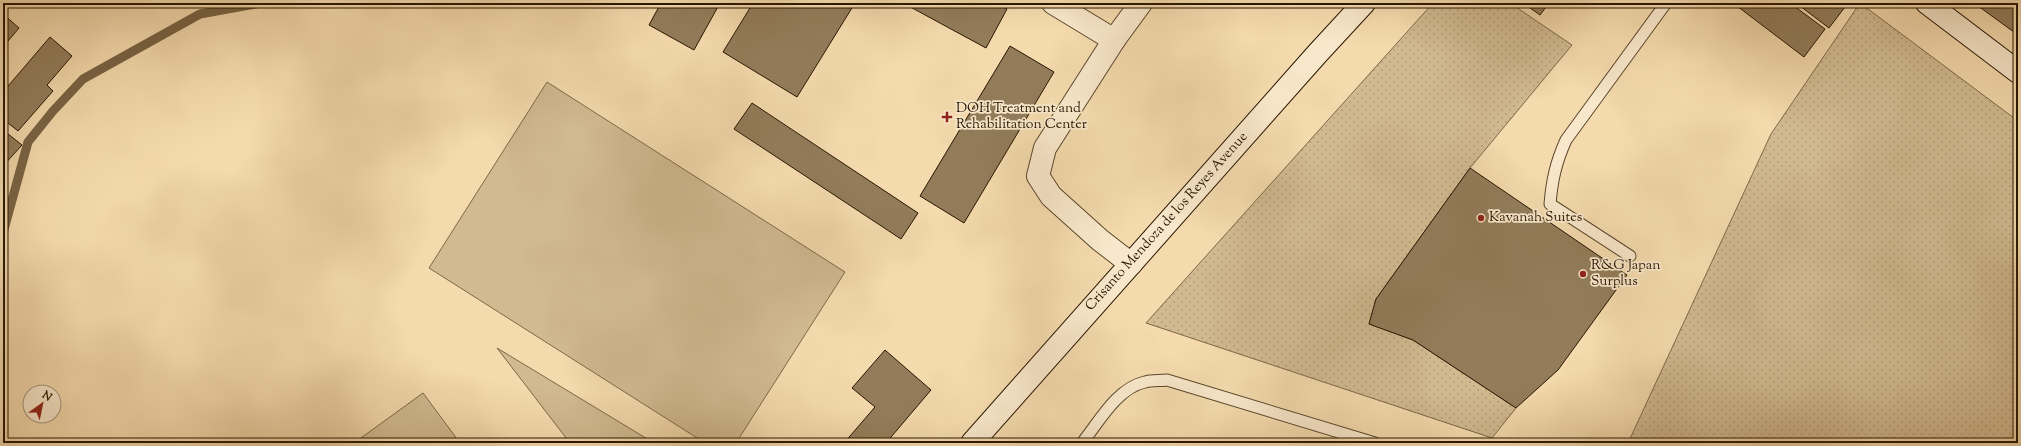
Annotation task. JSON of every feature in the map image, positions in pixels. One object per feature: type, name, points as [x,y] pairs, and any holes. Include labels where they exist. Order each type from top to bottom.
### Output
[{"type":"main road","points":[[1053,3],[1114,40]]},
{"type":"main road","points":[[1131,264],[1100,240],[1051,196],[1038,176],[1046,148],[1114,40],[1141,3]]},
{"type":"main road","name":"Crisanto Mendoza de los Reyes Avenue","points":[[972,443],[1364,3]]},
{"type":"main road","points":[[1927,3],[2018,72]]},
{"type":"lane","points":[[1630,256],[1550,204],[1552,180],[1557,159],[1566,140],[1666,3]]},
{"type":"lane","points":[[1082,443],[1113,403],[1126,390],[1145,382],[1167,380],[1375,443]]},
{"type":"lane","points":[[1348,434],[1362,443]]},
{"type":"shaded area","points":[[1433,3],[1510,3],[1572,45],[1470,168],[1376,299],[1369,324],[1413,340],[1516,408],[1492,438],[1146,323]]},
{"type":"shaded area","points":[[1860,3],[2018,121],[2018,443],[1628,443],[1771,134]]},
{"type":"shaded area","points":[[547,82],[845,272],[736,443],[705,443],[429,268]]},
{"type":"shaded area","points":[[497,348],[654,443],[570,443]]},
{"type":"shaded area","points":[[423,393],[460,443],[354,443]]},
{"type":"building","points":[[661,3],[720,3],[694,50],[649,25]]},
{"type":"building","points":[[753,3],[855,3],[797,97],[723,52]]},
{"type":"building","points":[[903,3],[995,3],[1007,9],[986,48]]},
{"type":"building","points":[[1523,3],[1549,3],[1540,15]]},
{"type":"building","points":[[1733,3],[1790,3],[1825,29],[1804,57]]},
{"type":"building","points":[[1796,3],[1848,3],[1829,28]]},
{"type":"building","points":[[1974,3],[2018,3],[2018,35]]},
{"type":"building","points":[[3,14],[19,28],[3,47]]},
{"type":"building","points":[[50,37],[72,56],[47,85],[53,91],[18,131],[3,119],[3,92]]},
{"type":"building","points":[[1010,46],[1054,72],[964,223],[920,196]]},
{"type":"building","points":[[752,103],[918,213],[901,239],[734,129]]},
{"type":"building","points":[[3,130],[22,145],[3,166]]},
{"type":"building","points":[[1470,168],[1627,275],[1558,370],[1516,408],[1413,340],[1369,324],[1376,299]]},
{"type":"building","points":[[885,350],[931,390],[886,443],[844,443],[875,407],[852,388]]},
{"type":"waterway","points":[[3,233],[28,142],[53,111],[83,79],[200,14],[261,3]]},
{"type":"place","name":"DOH Treatment and Rehabilitation Center","points":[[947,117]]},
{"type":"place","name":"Kavanah Suites","points":[[1481,218]]},
{"type":"place","name":"R&G Japan Surplus","points":[[1583,274]]}]
